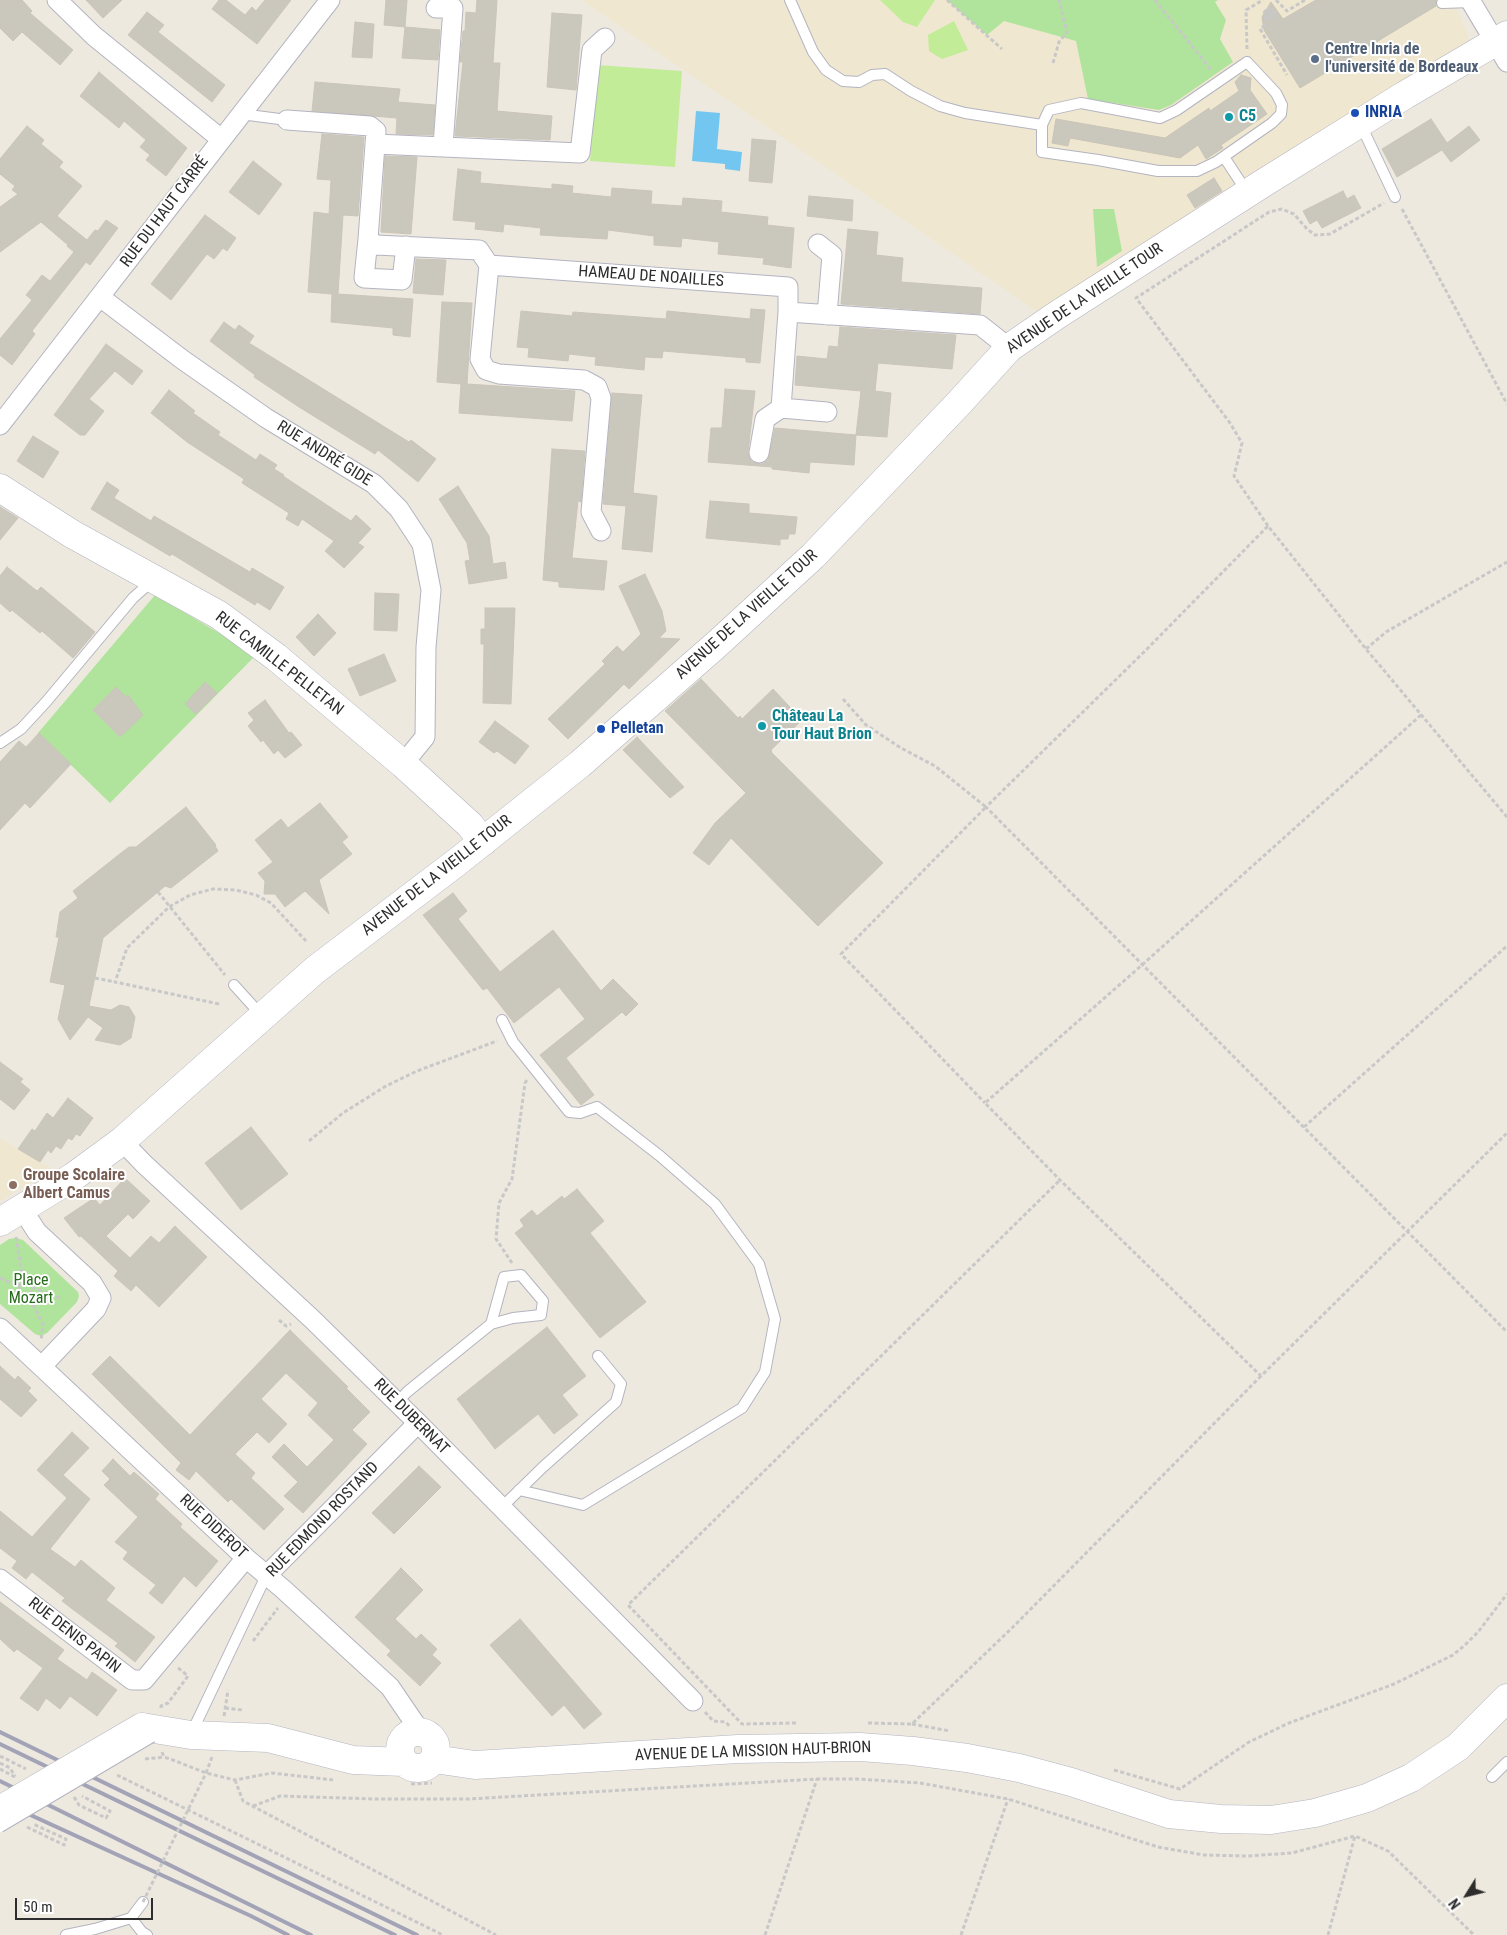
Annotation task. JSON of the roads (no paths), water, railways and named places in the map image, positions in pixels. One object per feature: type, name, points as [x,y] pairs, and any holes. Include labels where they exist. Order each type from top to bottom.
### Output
[{"type":"street","points":[[57,0],[94,36],[221,139]]},
{"type":"street","name":"RUE DU HAUT CARRÉ","points":[[0,425],[330,0]]},
{"type":"street","points":[[1471,1],[1503,46]]},
{"type":"street","points":[[436,8],[453,8],[443,146]]},
{"type":"street","points":[[375,144],[580,153],[592,50],[605,38]]},
{"type":"street","name":"AVENUE DE LA VIEILLE TOUR","points":[[11,1215],[73,1176],[122,1141],[315,970],[483,842],[580,764],[813,556],[1009,348],[1057,314],[1360,123],[1503,46]]},
{"type":"street","points":[[287,120],[370,126],[376,131],[364,278],[402,280],[406,246]]},
{"type":"street","points":[[368,239],[376,245],[479,250],[489,265],[480,359],[486,370],[498,374],[584,380],[597,387],[601,398],[591,512],[600,531]]},
{"type":"street","points":[[818,244],[832,255],[826,315]]},
{"type":"street","name":"HAMEAU DE NOAILLES","points":[[489,265],[788,287],[781,408]]},
{"type":"street","name":"RUE ANDRÉ GIDE","points":[[100,297],[183,360],[266,418],[374,484],[399,509],[422,544],[431,590],[426,647],[425,737],[403,764]]},
{"type":"street","points":[[788,312],[980,324],[1009,348]]},
{"type":"street","points":[[758,453],[765,420],[781,408],[827,412]]},
{"type":"street","name":"RUE CAMILLE PELLETAN","points":[[0,488],[72,534],[226,620],[276,657],[403,764],[470,825],[483,842]]},
{"type":"street","name":"RUE DUBERNAT","points":[[122,1141],[146,1166],[312,1319],[502,1507],[693,1701]]},
{"type":"street","points":[[11,1215],[37,1232],[92,1283],[101,1298],[96,1309],[42,1366]]},
{"type":"street","name":"RUE DIDEROT","points":[[0,1328],[246,1558],[390,1687],[420,1731]]},
{"type":"street","name":"RUE EDMOND ROSTAND","points":[[266,1576],[418,1423]]},
{"type":"street","name":"RUE DENIS PAPIN","points":[[0,1579],[132,1680],[144,1680],[246,1558]]},
{"type":"street","name":"AVENUE DE LA MISSION HAUT-BRION","points":[[151,1732],[268,1738],[405,1773],[430,1764],[434,1771],[475,1765],[738,1749],[869,1747],[967,1758],[1019,1768],[1071,1782],[1169,1814],[1221,1819],[1271,1820],[1315,1813],[1358,1800],[1411,1778],[1458,1747],[1507,1698]]},
{"type":"street","points":[[405,1773],[399,1750],[403,1739],[408,1734],[420,1731],[428,1734],[435,1741],[437,1750],[434,1771]]},
{"type":"street","points":[[0,1810],[151,1732]]},
{"type":"lane","points":[[790,0],[813,52],[826,70],[843,81],[858,82],[872,75],[885,74],[911,91],[940,106],[965,113],[1042,125]]},
{"type":"lane","points":[[1442,3],[1471,1]]},
{"type":"lane","points":[[1247,62],[1276,93],[1282,105],[1281,114],[1272,123],[1224,157],[1197,171],[1182,172],[1158,171],[1042,152],[1042,125],[1048,110],[1081,103],[1160,118],[1177,110],[1247,62]]},
{"type":"lane","points":[[241,114],[287,120]]},
{"type":"lane","points":[[1360,123],[1395,197]]},
{"type":"lane","points":[[1224,157],[1247,193]]},
{"type":"lane","points":[[0,743],[21,729],[40,709],[133,598],[154,579]]},
{"type":"lane","points":[[234,985],[262,1017]]},
{"type":"lane","points":[[502,1020],[513,1042],[570,1112],[580,1113],[597,1107],[660,1156],[715,1204],[759,1264],[775,1318],[765,1372],[742,1408],[583,1505],[519,1490]]},
{"type":"lane","points":[[397,1403],[406,1392],[491,1324],[514,1318],[541,1315],[543,1301],[520,1275],[504,1277],[491,1324]]},
{"type":"lane","points":[[502,1507],[616,1402],[621,1384],[598,1356]]},
{"type":"lane","name":"RUE EDMOND ROSTAND","points":[[191,1735],[266,1576]]},
{"type":"lane","points":[[0,1826],[151,1732]]},
{"type":"lane","points":[[1492,1777],[1507,1762]]},
{"type":"lane","points":[[66,1935],[95,1929],[131,1918],[143,1902]]},
{"type":"lane","points":[[131,1918],[142,1932],[147,1935]]},
{"type":"water","points":[[696,111],[720,113],[717,149],[742,152],[740,171],[725,169],[725,164],[692,161]]},
{"type":"railway","points":[[0,1732],[417,1935]]},
{"type":"railway","points":[[0,1744],[395,1935]]},
{"type":"railway","points":[[0,1781],[311,1935]]},
{"type":"railway","points":[[0,1801],[251,1916],[288,1935]]},
{"type":"place","name":"Centre Inria de l'université de Bordeaux","points":[[1315,59]]},
{"type":"place","name":"INRIA","points":[[1355,113]]},
{"type":"place","name":"C5","points":[[1229,117]]},
{"type":"place","name":"Château La Tour Haut Brion","points":[[762,726]]},
{"type":"place","name":"Pelletan","points":[[601,729]]},
{"type":"place","name":"Groupe Scolaire Albert Camus","points":[[13,1185]]},
{"type":"park label","name":"Place Mozart","points":[[31,1290]]}]
